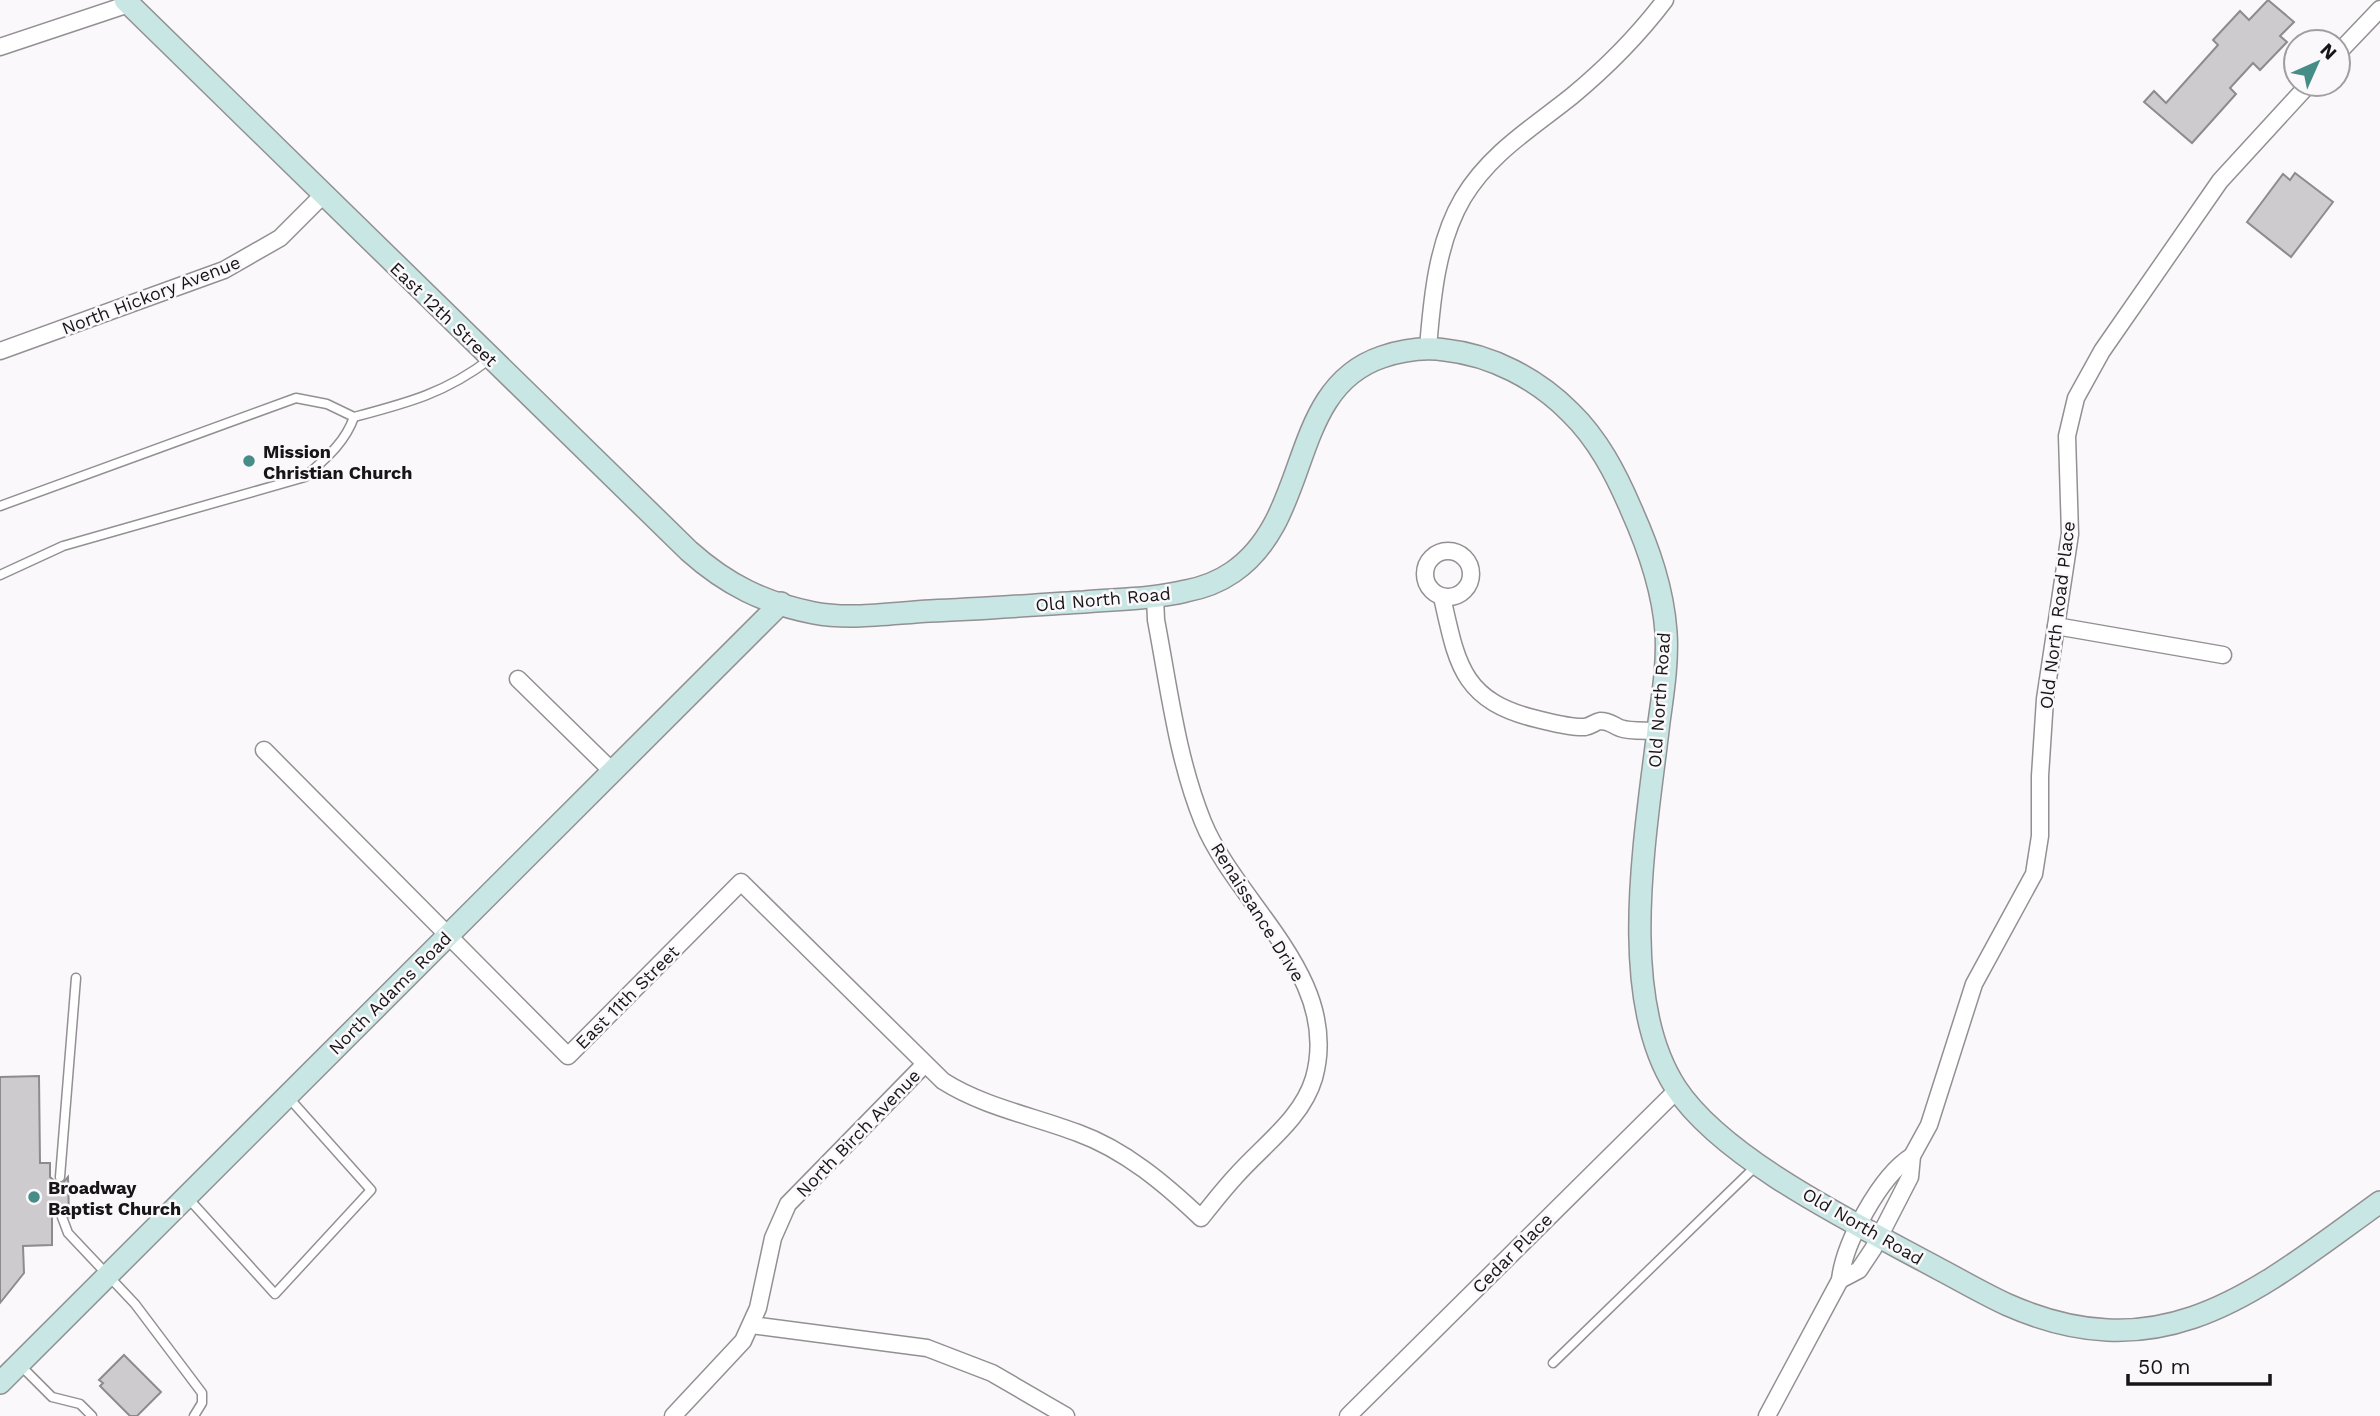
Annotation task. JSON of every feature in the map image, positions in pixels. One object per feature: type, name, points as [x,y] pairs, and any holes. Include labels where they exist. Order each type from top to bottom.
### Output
[{"type":"street","points":[[1428,348],[1442,250],[1462,200],[1478,176],[1522,132],[1570,97],[1620,54],[1665,0]]},
{"type":"street","points":[[0,47],[127,2]]},
{"type":"street","name":"East 12th Street","points":[[127,2],[640,506],[723,582],[781,603]]},
{"type":"street","points":[[2352,38],[2380,9]]},
{"type":"street","name":"Old North Road Place","points":[[1840,1280],[1858,1270],[1910,1177],[1912,1156],[1929,1125],[1973,984],[2034,874],[2040,836],[2040,776],[2045,699],[2070,534],[2067,436],[2076,398],[2102,351],[2220,181],[2296,98]]},
{"type":"street","name":"North Hickory Avenue","points":[[0,351],[224,270],[280,238],[323,195]]},
{"type":"street","name":"Old North Road","points":[[781,603],[820,614],[979,609],[1155,597],[1190,591],[1220,580],[1254,554],[1279,521],[1310,432],[1333,392],[1354,371],[1370,362],[1405,351],[1428,348],[1459,352],[1497,363],[1542,388],[1581,423],[1605,457],[1641,531],[1662,602],[1666,652],[1640,909],[1642,957],[1651,1026],[1662,1062],[1677,1090],[1721,1138],[1758,1164],[1860,1225],[2010,1306],[2043,1318],[2099,1329],[2144,1329],[2207,1315],[2243,1298],[2380,1202]]},
{"type":"street","name":"Renaissance Drive","points":[[873,1012],[924,1065],[963,1093],[1081,1133],[1113,1149],[1177,1195],[1201,1218],[1235,1176],[1296,1112],[1314,1079],[1317,1061],[1317,1034],[1312,1010],[1288,953],[1227,866],[1203,824],[1183,761],[1156,620],[1155,597]]},
{"type":"street","points":[[1443,597],[1451,646],[1458,663],[1483,694],[1501,708],[1519,715],[1585,727],[1598,721],[1613,723],[1621,729],[1658,731]]},
{"type":"street","name":"North Adams Road","points":[[0,1383],[781,603]]},
{"type":"street","points":[[2056,626],[2223,655]]},
{"type":"street","points":[[519,679],[613,772]]},
{"type":"street","name":"East 11th Street","points":[[264,750],[568,1056],[741,882],[873,1012]]},
{"type":"street","name":"North Birch Avenue","points":[[673,1416],[728,1360],[751,1325],[764,1291],[774,1238],[788,1204],[924,1065]]},
{"type":"street","name":"Cedar Place","points":[[1348,1416],[1677,1090]]},
{"type":"street","name":"Old North Road Place","points":[[1840,1280],[1842,1260],[1860,1225],[1896,1166],[1912,1156]]},
{"type":"street","points":[[1768,1416],[1840,1280]]},
{"type":"street","points":[[751,1325],[927,1348],[980,1367],[1066,1416]]},
{"type":"lane","points":[[0,506],[296,398],[327,404],[354,417],[423,398],[462,381],[490,359]]},
{"type":"lane","points":[[0,575],[63,545],[305,477],[333,453],[350,430],[354,417]]},
{"type":"lane","points":[[60,1177],[76,978]]},
{"type":"lane","points":[[187,1197],[275,1294],[371,1190],[287,1096]]},
{"type":"lane","points":[[1553,1363],[1758,1164]]},
{"type":"lane","points":[[62,1217],[68,1233],[135,1304],[202,1393],[202,1403],[194,1416]]},
{"type":"lane","points":[[19,1364],[52,1397],[80,1404],[92,1416]]},
{"type":"building","points":[[2268,0],[2294,22],[2288,28],[2282,28],[2282,47],[2260,70],[2253,63],[2230,88],[2236,94],[2192,143],[2144,102],[2154,91],[2166,103],[2218,45],[2213,40],[2240,11],[2249,20]]},
{"type":"building","points":[[2295,173],[2333,202],[2291,257],[2247,222],[2283,174],[2290,180]]},
{"type":"building","name":"Broadway Baptist Church","points":[[39,1076],[40,1163],[50,1163],[50,1177],[57,1183],[63,1183],[68,1177],[69,1217],[62,1211],[52,1217],[52,1245],[23,1246],[24,1273],[0,1303],[0,1077]]},
{"type":"building","points":[[124,1355],[161,1392],[137,1416],[130,1416],[100,1386],[103,1383],[99,1380]]},
{"type":"place","name":"Mission Christian Church","points":[[249,461]]},
{"type":"place","name":"Broadway Baptist Church","points":[[34,1197]]}]
